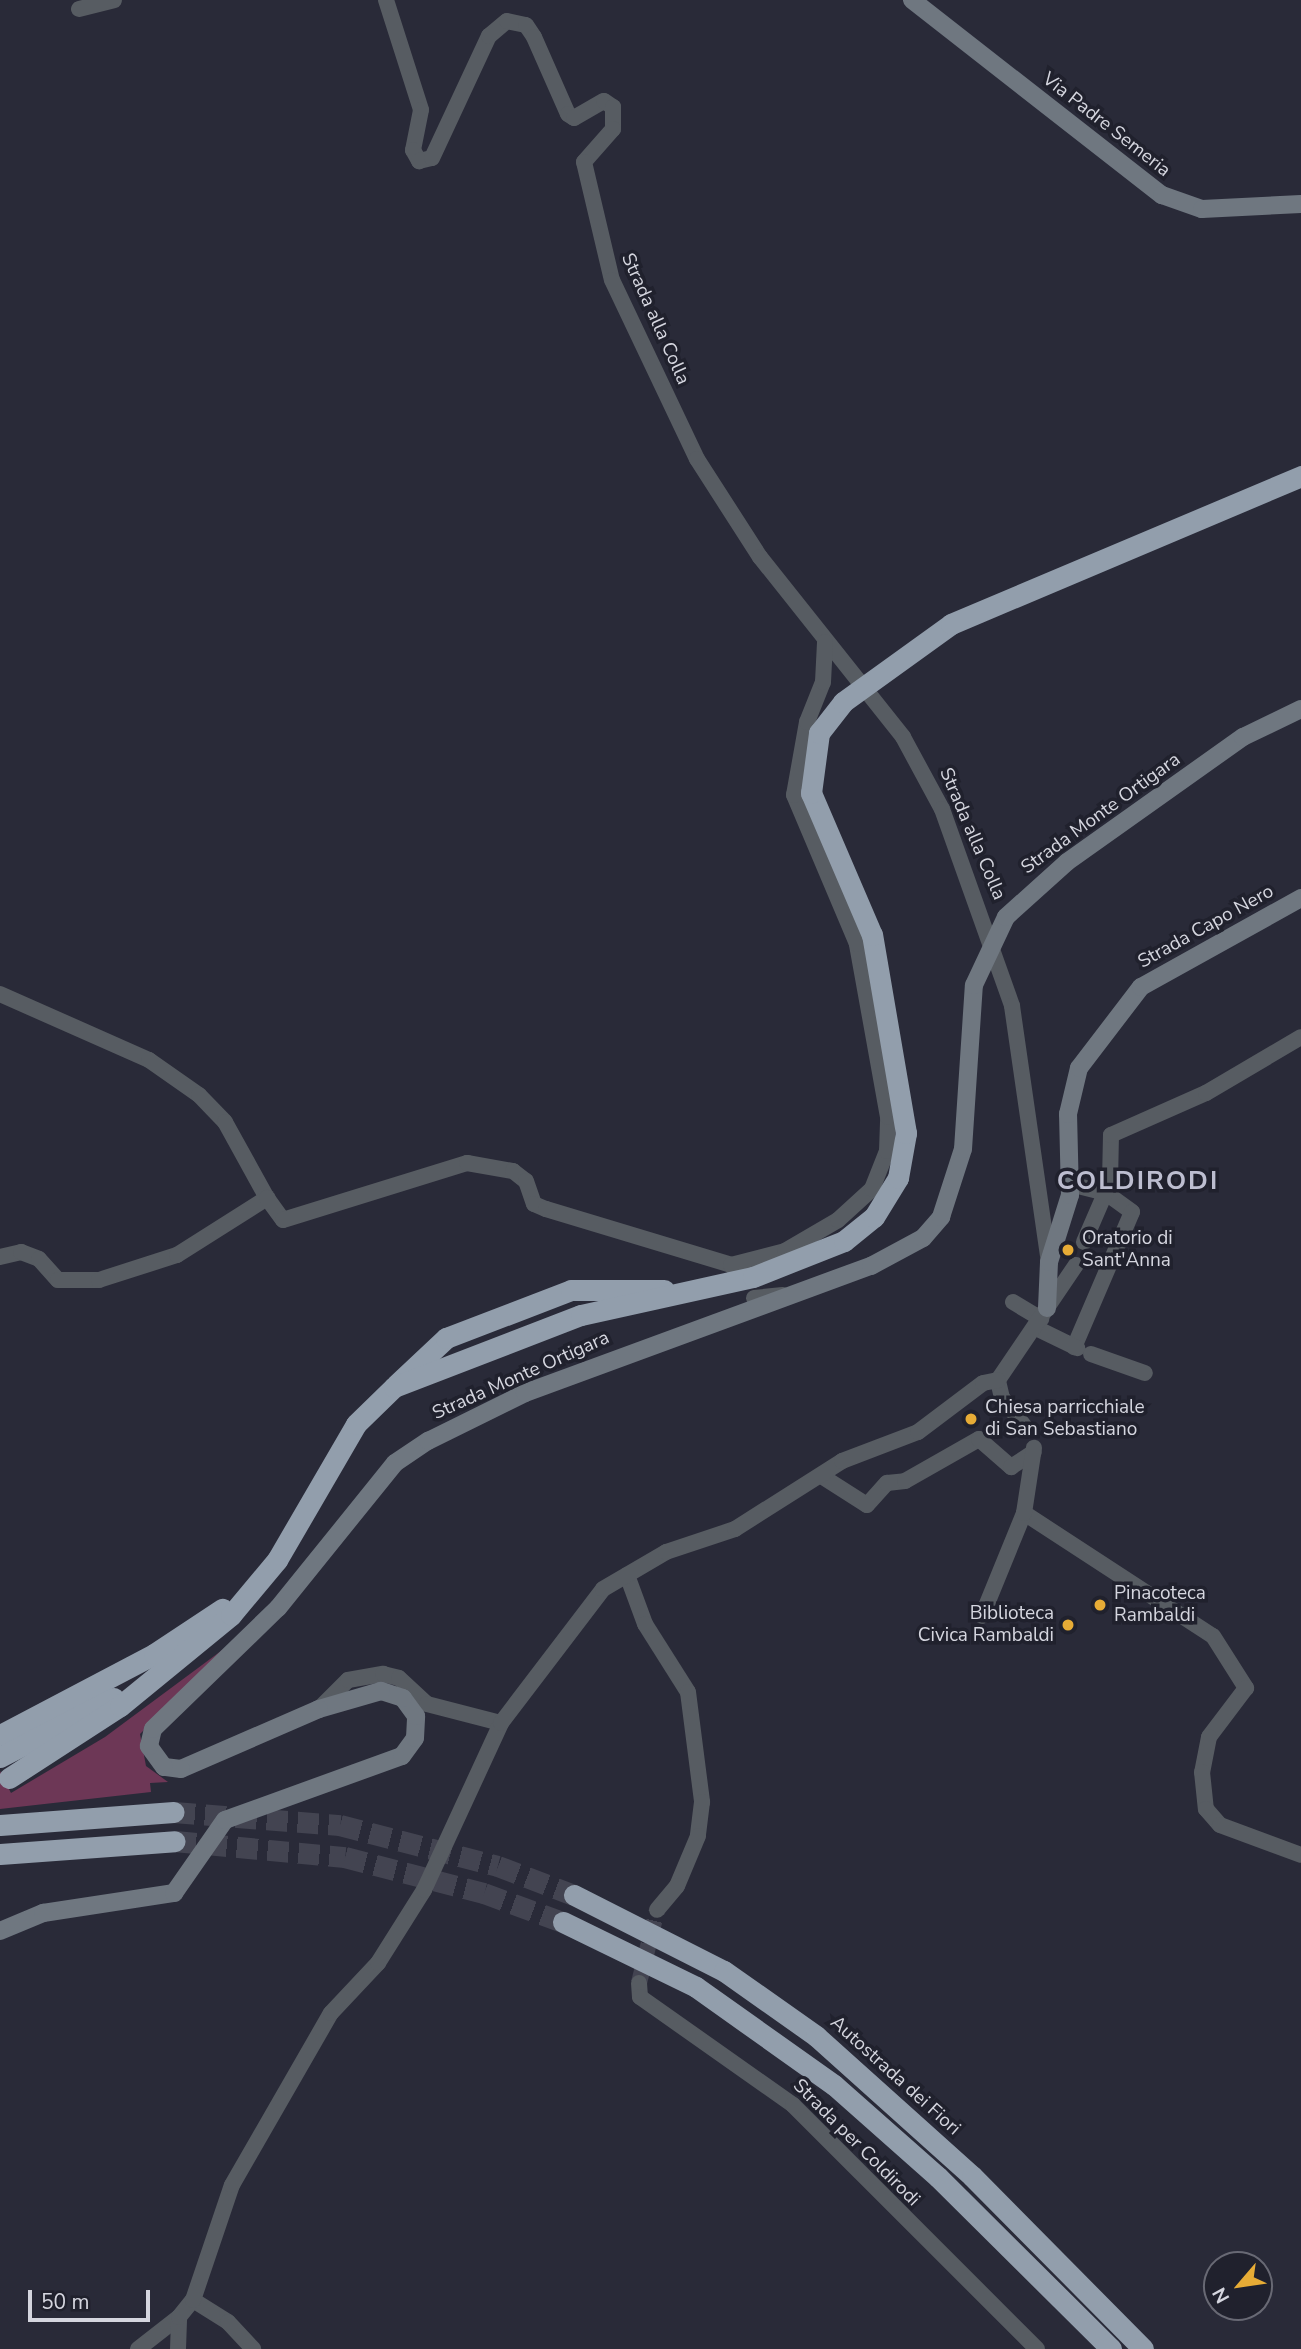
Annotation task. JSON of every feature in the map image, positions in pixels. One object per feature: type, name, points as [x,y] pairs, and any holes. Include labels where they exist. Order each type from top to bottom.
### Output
[{"type":"highway","points":[[9,1778],[91,1728],[171,1667],[256,1587],[356,1424],[394,1387],[415,1361],[446,1338],[571,1290],[690,1292],[753,1277],[844,1241],[889,1198],[904,1156],[878,956],[811,793],[812,752],[829,717],[951,624],[1301,476]]},
{"type":"highway","points":[[0,1735],[154,1654],[256,1587]]},
{"type":"highway","points":[[0,1757],[171,1667]]},
{"type":"highway","points":[[0,1825],[174,1812]]},
{"type":"highway","points":[[0,1854],[175,1842]]},
{"type":"highway","name":"Autostrada dei Fiori","points":[[574,1895],[724,1971],[817,2036],[972,2176],[1143,2349]]},
{"type":"highway","points":[[563,1922],[696,1987],[834,2085],[938,2177],[1111,2349]]},
{"type":"main road","name":"Via Padre Semeria","points":[[912,0],[1162,195],[1202,209],[1301,204]]},
{"type":"main road","name":"Strada Monte Ortigara","points":[[0,1931],[43,1913],[174,1893],[225,1820],[391,1760],[415,1738],[416,1716],[392,1693],[319,1709],[181,1769],[163,1767],[151,1755],[153,1729],[278,1608],[395,1463],[525,1393],[907,1251],[941,1217],[962,1149],[974,985],[990,941],[1031,889],[1067,862],[1243,737],[1301,709]]},
{"type":"main road","name":"Strada Capo Nero","points":[[1041,1318],[1049,1262],[1070,1184],[1068,1114],[1079,1068],[1105,1026],[1141,987],[1301,898]]},
{"type":"street","points":[[79,9],[114,0]]},
{"type":"street","name":"Strada alla Colla","points":[[386,0],[421,110],[413,150],[419,161],[432,158],[489,36],[507,22],[520,22],[534,37],[568,114],[574,118],[604,101],[613,107],[613,129],[583,162],[612,280],[697,459],[846,671],[903,737],[942,809],[990,941],[1024,1060],[1023,1094],[1049,1262]]},
{"type":"street","points":[[0,995],[149,1060],[200,1095],[225,1122],[267,1198],[283,1220],[443,1167],[493,1166],[526,1181],[534,1204],[735,1269],[785,1251],[838,1220],[872,1189],[887,1151],[888,1117],[857,944],[794,795],[807,722],[823,682],[825,642]]},
{"type":"street","points":[[1084,1242],[1106,1193],[1111,1135],[1206,1093],[1301,1037]]},
{"type":"street","points":[[1070,1184],[1106,1193],[1132,1212],[1081,1350]]},
{"type":"street","points":[[0,1257],[21,1252],[39,1259],[58,1280],[99,1280],[177,1255],[267,1198]]},
{"type":"street","points":[[138,2349],[180,2317],[193,2300],[232,2185],[331,2013],[379,1963],[424,1890],[501,1723],[603,1589],[666,1552],[735,1529],[823,1477],[842,1461],[918,1432],[983,1383],[998,1380],[1076,1265]]},
{"type":"street","points":[[754,1298],[784,1295]]},
{"type":"street","points":[[1013,1303],[1041,1318],[1081,1350],[1145,1373]]},
{"type":"street","points":[[998,1380],[1002,1398],[1025,1427]]},
{"type":"street","points":[[823,1477],[867,1505],[887,1483],[905,1481],[979,1439],[1011,1467],[1034,1448],[1024,1513],[982,1616]]},
{"type":"street","points":[[1024,1513],[1213,1636],[1246,1688],[1209,1737],[1202,1772],[1206,1809],[1220,1825],[1301,1855]]},
{"type":"street","points":[[627,1575],[645,1624],[688,1692],[702,1802],[698,1836],[677,1886],[657,1910]]},
{"type":"street","points":[[319,1709],[348,1680],[383,1674],[399,1678],[427,1704],[501,1723]]},
{"type":"street","name":"Strada per Coldirodi","points":[[639,1983],[640,1997],[793,2105],[1037,2349]]},
{"type":"street","points":[[193,2300],[228,2322],[253,2349]]},
{"type":"street","points":[[178,2349],[180,2317]]},
{"type":"shaded area","points":[[229,1645],[140,1734],[146,1766],[168,1782],[150,1783],[151,1792],[0,1809],[0,1771],[11,1793],[105,1737]]},
{"type":"tunnel","points":[[174,1812],[340,1825],[498,1866],[574,1895]]},
{"type":"tunnel","points":[[175,1841],[345,1857],[484,1893],[563,1922]]},
{"type":"tunnel","points":[[639,1983],[657,1910]]},
{"type":"place","name":"Oratorio di Sant'Anna","points":[[1068,1250]]},
{"type":"place","name":"Chiesa parricchiale di San Sebastiano","points":[[971,1419]]},
{"type":"place","name":"Pinacoteca Rambaldi","points":[[1100,1605]]},
{"type":"place","name":"Biblioteca Civica Rambaldi","points":[[1068,1625]]},
{"type":"district","name":"COLDIRODI","points":[[1138,1181]]}]
